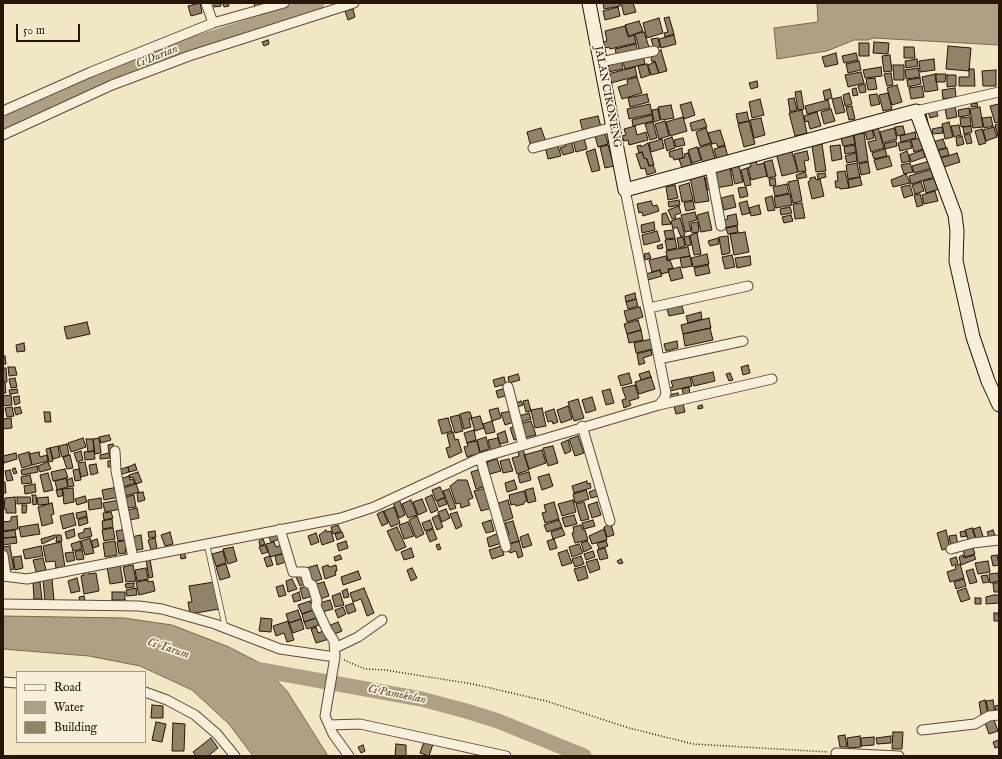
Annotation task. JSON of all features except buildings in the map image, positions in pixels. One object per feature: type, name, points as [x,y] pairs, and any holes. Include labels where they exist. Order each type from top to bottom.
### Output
[{"type":"street","points":[[206,3],[213,23]]},
{"type":"street","points":[[3,111],[91,72],[213,23],[271,4],[284,3]]},
{"type":"street","points":[[3,135],[112,85],[189,56],[354,3]]},
{"type":"street","name":"JALAN CIKONENG","points":[[588,3],[625,190]]},
{"type":"street","points":[[600,62],[654,51]]},
{"type":"street","points":[[659,404],[664,399],[666,393],[625,190],[916,111],[999,92]]},
{"type":"street","points":[[916,111],[955,215],[958,232],[956,261],[973,337],[988,381],[999,405]]},
{"type":"street","points":[[533,148],[613,127]]},
{"type":"street","points":[[710,167],[721,226]]},
{"type":"street","points":[[648,308],[748,286]]},
{"type":"street","points":[[659,359],[742,341]]},
{"type":"street","points":[[3,555],[4,576],[27,579],[351,516],[480,458],[659,404],[772,379]]},
{"type":"street","points":[[508,386],[523,445]]},
{"type":"street","points":[[582,426],[610,521]]},
{"type":"street","points":[[114,451],[116,471],[133,558]]},
{"type":"street","points":[[480,458],[506,547]]},
{"type":"street","points":[[280,529],[293,572],[305,572],[308,583],[312,585],[317,601],[316,606],[334,641],[335,652],[333,670],[325,710],[329,725],[349,756]]},
{"type":"street","points":[[951,549],[973,543],[999,540]]},
{"type":"street","points":[[3,604],[139,606],[176,613],[225,628],[280,649],[335,652],[382,620]]},
{"type":"street","points":[[3,682],[16,683]]},
{"type":"street","points":[[146,692],[167,700],[195,715],[216,734],[235,756]]},
{"type":"street","points":[[922,730],[975,724],[989,716],[999,715]]},
{"type":"street","points":[[329,725],[360,724],[506,756]]},
{"type":"street","points":[[836,753],[900,756]]},
{"type":"lane","points":[[207,545],[225,628]]},
{"type":"path","points":[[335,652],[365,669],[391,671],[467,683],[546,702],[629,728],[693,744],[836,753]]},
{"type":"water","points":[[817,3],[999,3],[999,45],[873,38],[868,40],[854,40],[827,51],[777,59],[774,28],[818,22]]},
{"type":"water","name":"Ci Tarum","points":[[3,616],[124,618],[172,625],[229,647],[260,663],[287,691],[328,756],[253,756],[229,724],[192,690],[140,666],[89,656],[3,649]]},
{"type":"waterway","name":"Ci Durian","points":[[3,125],[165,53],[254,25],[317,3]]},
{"type":"waterway","name":"Ci Pamokolan","points":[[250,668],[421,699],[498,721],[584,756]]}]
